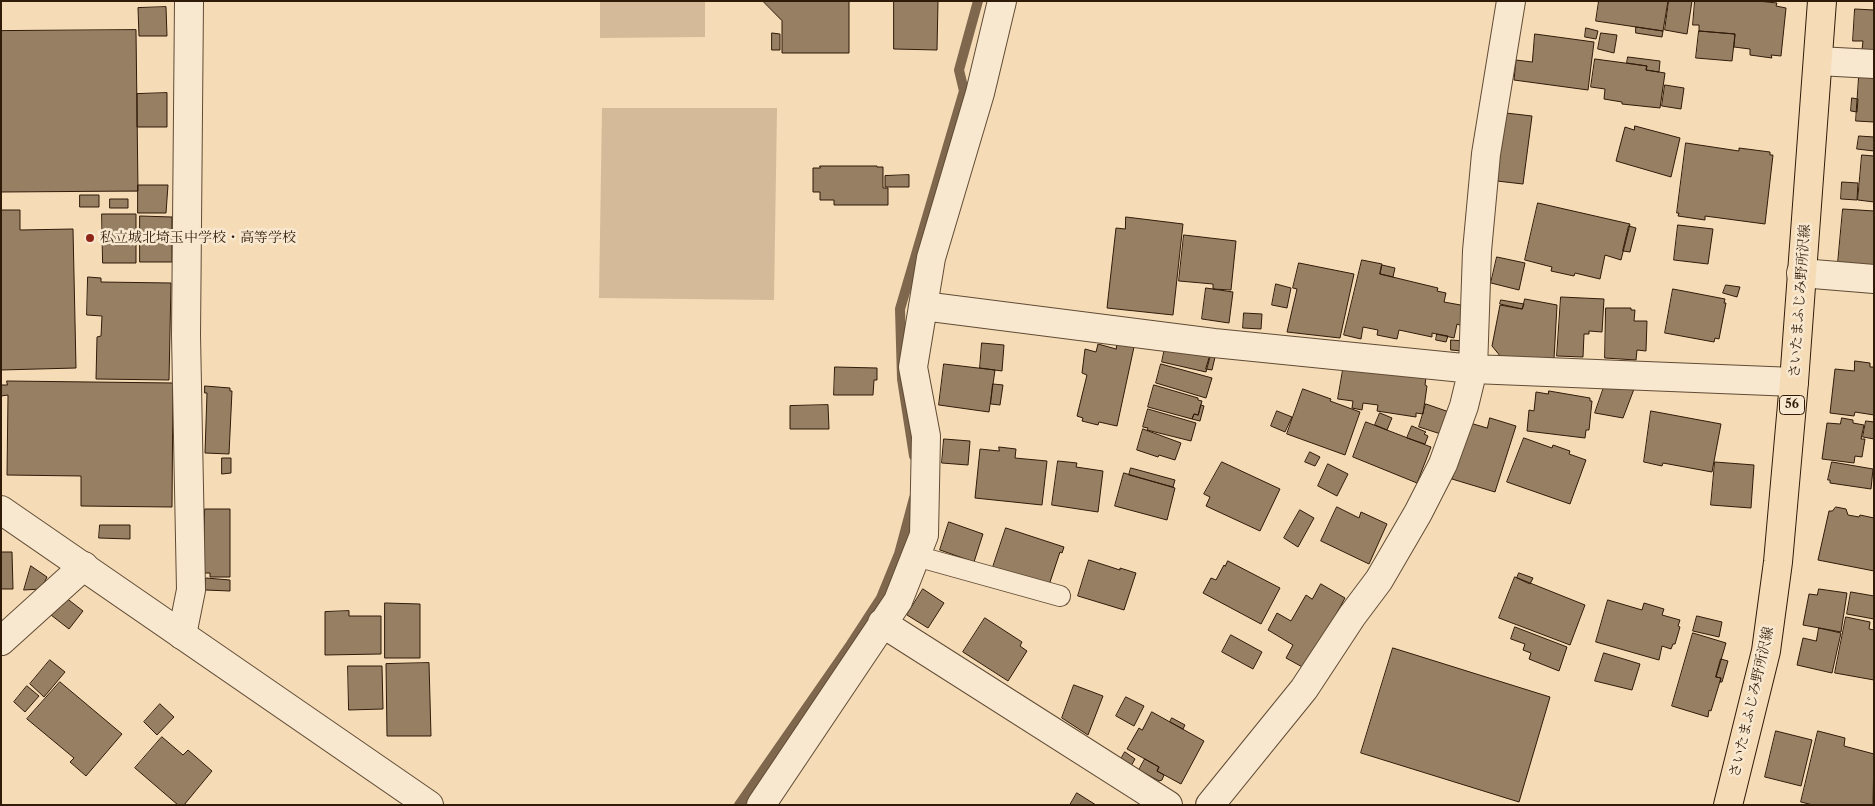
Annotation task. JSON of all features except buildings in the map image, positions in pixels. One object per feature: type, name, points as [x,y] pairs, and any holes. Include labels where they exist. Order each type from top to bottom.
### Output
[{"type":"main road","name":"さいたまふじみ野所沢線","points":[[1734,804],[1766,651],[1779,553],[1794,382],[1822,1]]},
{"type":"street","points":[[182,635],[191,590],[186,335],[189,1]]},
{"type":"street","points":[[761,805],[898,601],[924,535],[926,436],[913,367],[931,258],[980,93],[1002,1]]},
{"type":"street","points":[[1210,805],[1304,689],[1352,616],[1379,580],[1418,513],[1443,464],[1464,406],[1473,368],[1477,251],[1486,154],[1511,1]]},
{"type":"street","points":[[1818,61],[1874,64]]},
{"type":"street","points":[[1801,272],[1874,279]]},
{"type":"street","points":[[923,306],[1214,343],[1473,368],[1794,382]]},
{"type":"street","points":[[1,510],[429,805]]},
{"type":"street","points":[[1,640],[84,566]]},
{"type":"street","points":[[882,623],[1168,805]]},
{"type":"lane","points":[[916,556],[1060,596]]},
{"type":"shaded area","points":[[600,1],[705,1],[705,37],[600,38]]},
{"type":"shaded area","points":[[602,108],[777,108],[774,300],[599,298]]},
{"type":"waterway","points":[[914,456],[902,379],[900,309],[964,91],[959,70],[978,1]]},
{"type":"waterway","points":[[739,805],[881,598],[899,554],[914,498]]},
{"type":"place","name":"私立城北埼玉中学校・高等学校","points":[[90,238]]}]
